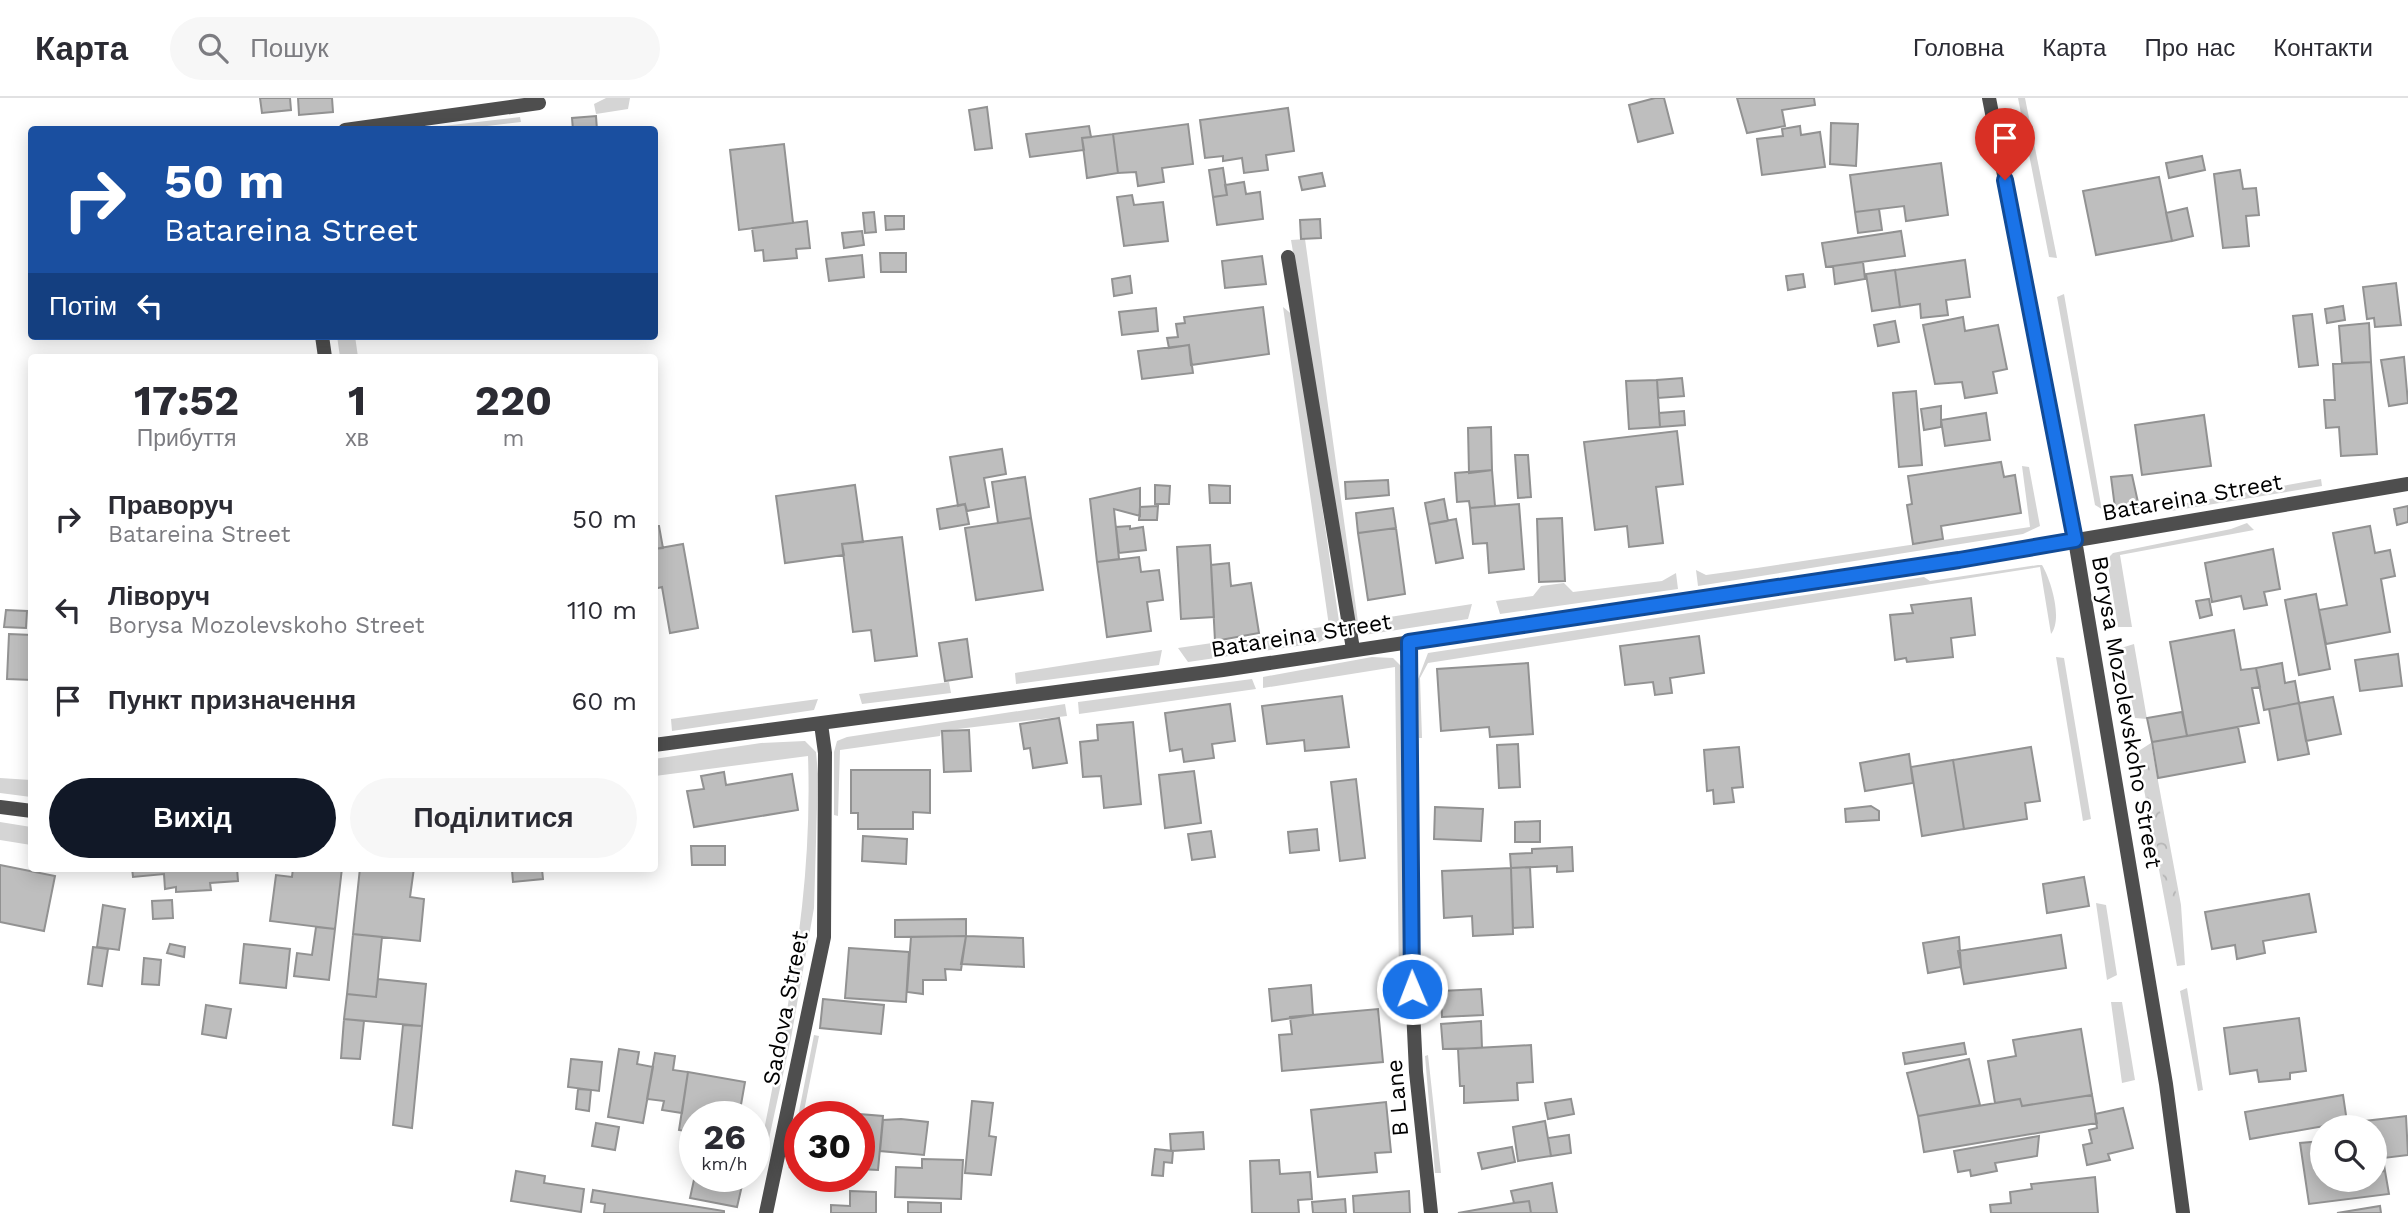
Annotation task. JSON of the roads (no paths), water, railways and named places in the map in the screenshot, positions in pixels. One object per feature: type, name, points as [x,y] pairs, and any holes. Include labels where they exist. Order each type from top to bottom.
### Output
[{"type":"street","name":"Borysa Mozolevskoho Street","points":[[1989,98],[2075,540],[2166,1084],[2183,1213]]},
{"type":"street","points":[[374,126],[539,103]]},
{"type":"street","points":[[1288,257],[1353,649]]},
{"type":"street","name":"Batareina Street","points":[[658,744],[1223,670],[1959,560],[2408,484]]},
{"type":"street","name":"B Lane","points":[[1409,642],[1412,989],[1416,1072],[1431,1213]]},
{"type":"street","name":"Sadova Street","points":[[766,1213],[824,937],[825,753],[821,724]]},
{"type":"street","points":[[0,807],[28,810]]}]
